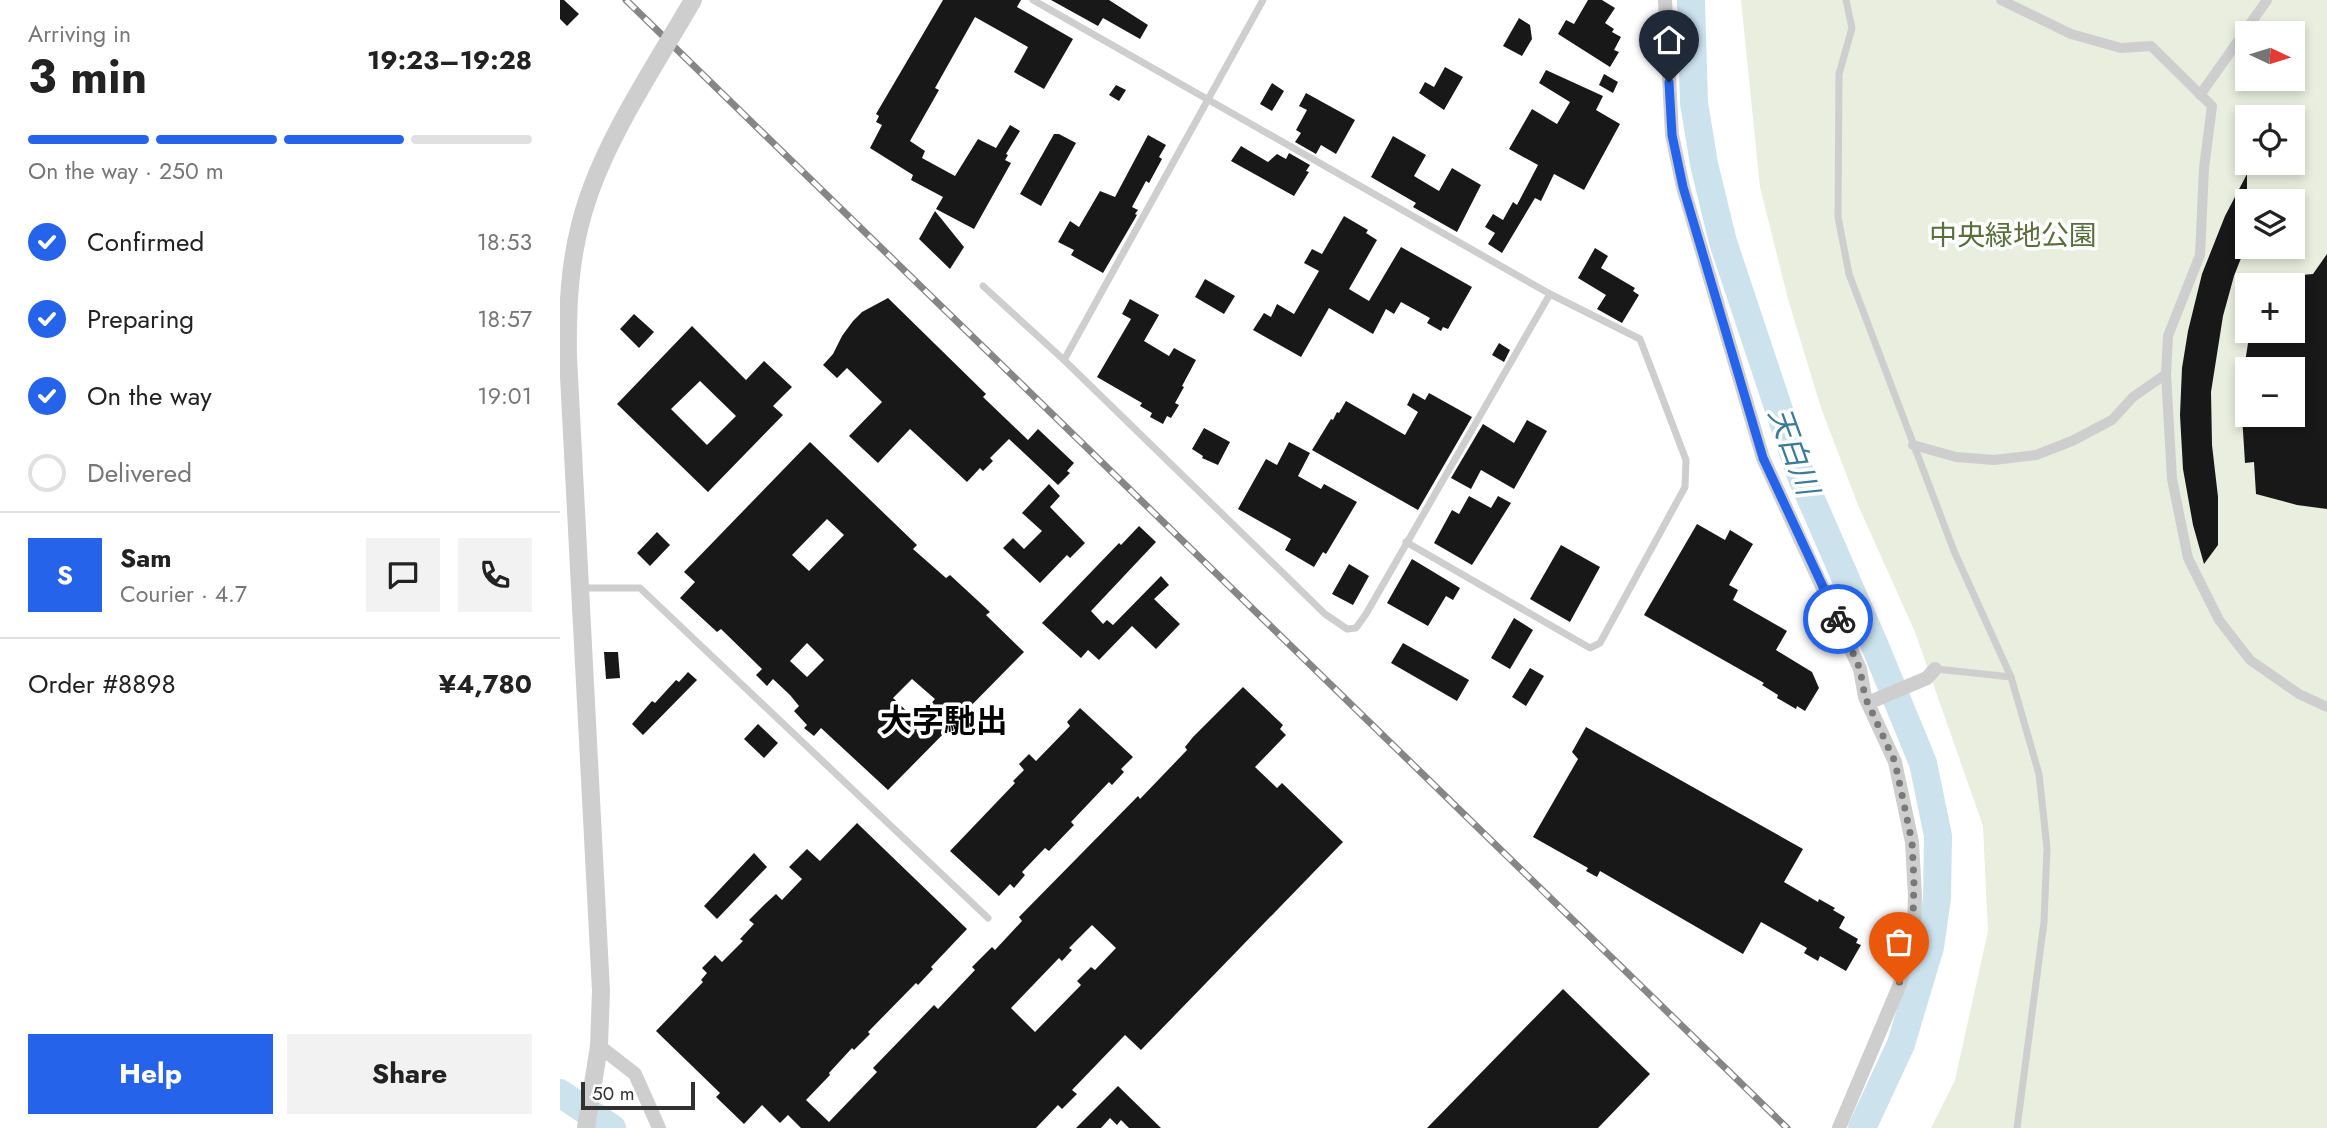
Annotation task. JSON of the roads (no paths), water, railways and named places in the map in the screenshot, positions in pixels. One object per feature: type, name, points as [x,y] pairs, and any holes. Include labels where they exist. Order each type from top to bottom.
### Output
[{"type":"street","points":[[586,1128],[599,1046],[601,991],[568,357],[569,284],[575,247],[588,198],[611,145],[693,0]]},
{"type":"street","points":[[1665,0],[1672,135],[1683,187],[1763,458],[1847,637],[1895,762],[1906,810],[1914,867],[1913,920],[1891,1009],[1839,1128]]},
{"type":"street","points":[[2001,0],[2071,34],[2121,48],[2151,46],[2212,106],[2204,168],[2200,255],[2168,336],[2166,374],[2172,478],[2188,558],[2219,620],[2250,660],[2299,694],[2327,707]]},
{"type":"street","points":[[2200,95],[2267,0]]},
{"type":"street","points":[[1913,445],[1956,457],[1994,460],[2036,455],[2072,442],[2112,420],[2133,397],[2166,374]]},
{"type":"street","points":[[1872,701],[1931,673]]},
{"type":"street","points":[[599,1046],[635,1074],[659,1128]]},
{"type":"lane","points":[[1033,0],[1550,294],[1640,339],[1686,460],[1685,487],[1600,643],[1590,648],[1406,542]]},
{"type":"lane","points":[[1064,360],[1263,0]]},
{"type":"lane","points":[[1846,0],[1852,27],[1839,74],[1838,217],[1850,280],[1954,551],[2011,677],[2039,774],[2047,848],[2044,922],[2017,1128]]},
{"type":"lane","points":[[983,286],[1064,360],[1325,614],[1347,629],[1356,628],[1361,621],[1550,294]]},
{"type":"lane","points":[[580,587],[640,588],[988,918]]},
{"type":"lane","points":[[1931,673],[2011,677]]},
{"type":"water","points":[[1907,1036],[1872,1128],[1855,1128]]},
{"type":"waterway","name":"天白川","points":[[1691,0],[1694,103],[1704,164],[1723,242],[1801,476],[1923,763],[1938,836],[1937,898],[1930,947],[1901,1044],[1862,1128]]},
{"type":"waterway","points":[[560,1093],[612,1128]]},
{"type":"railway","points":[[626,0],[1787,1128]]},
{"type":"district","name":"大字馳出","points":[[944,721]]},
{"type":"park label","name":"中央緑地公園","points":[[2013,235]]}]
